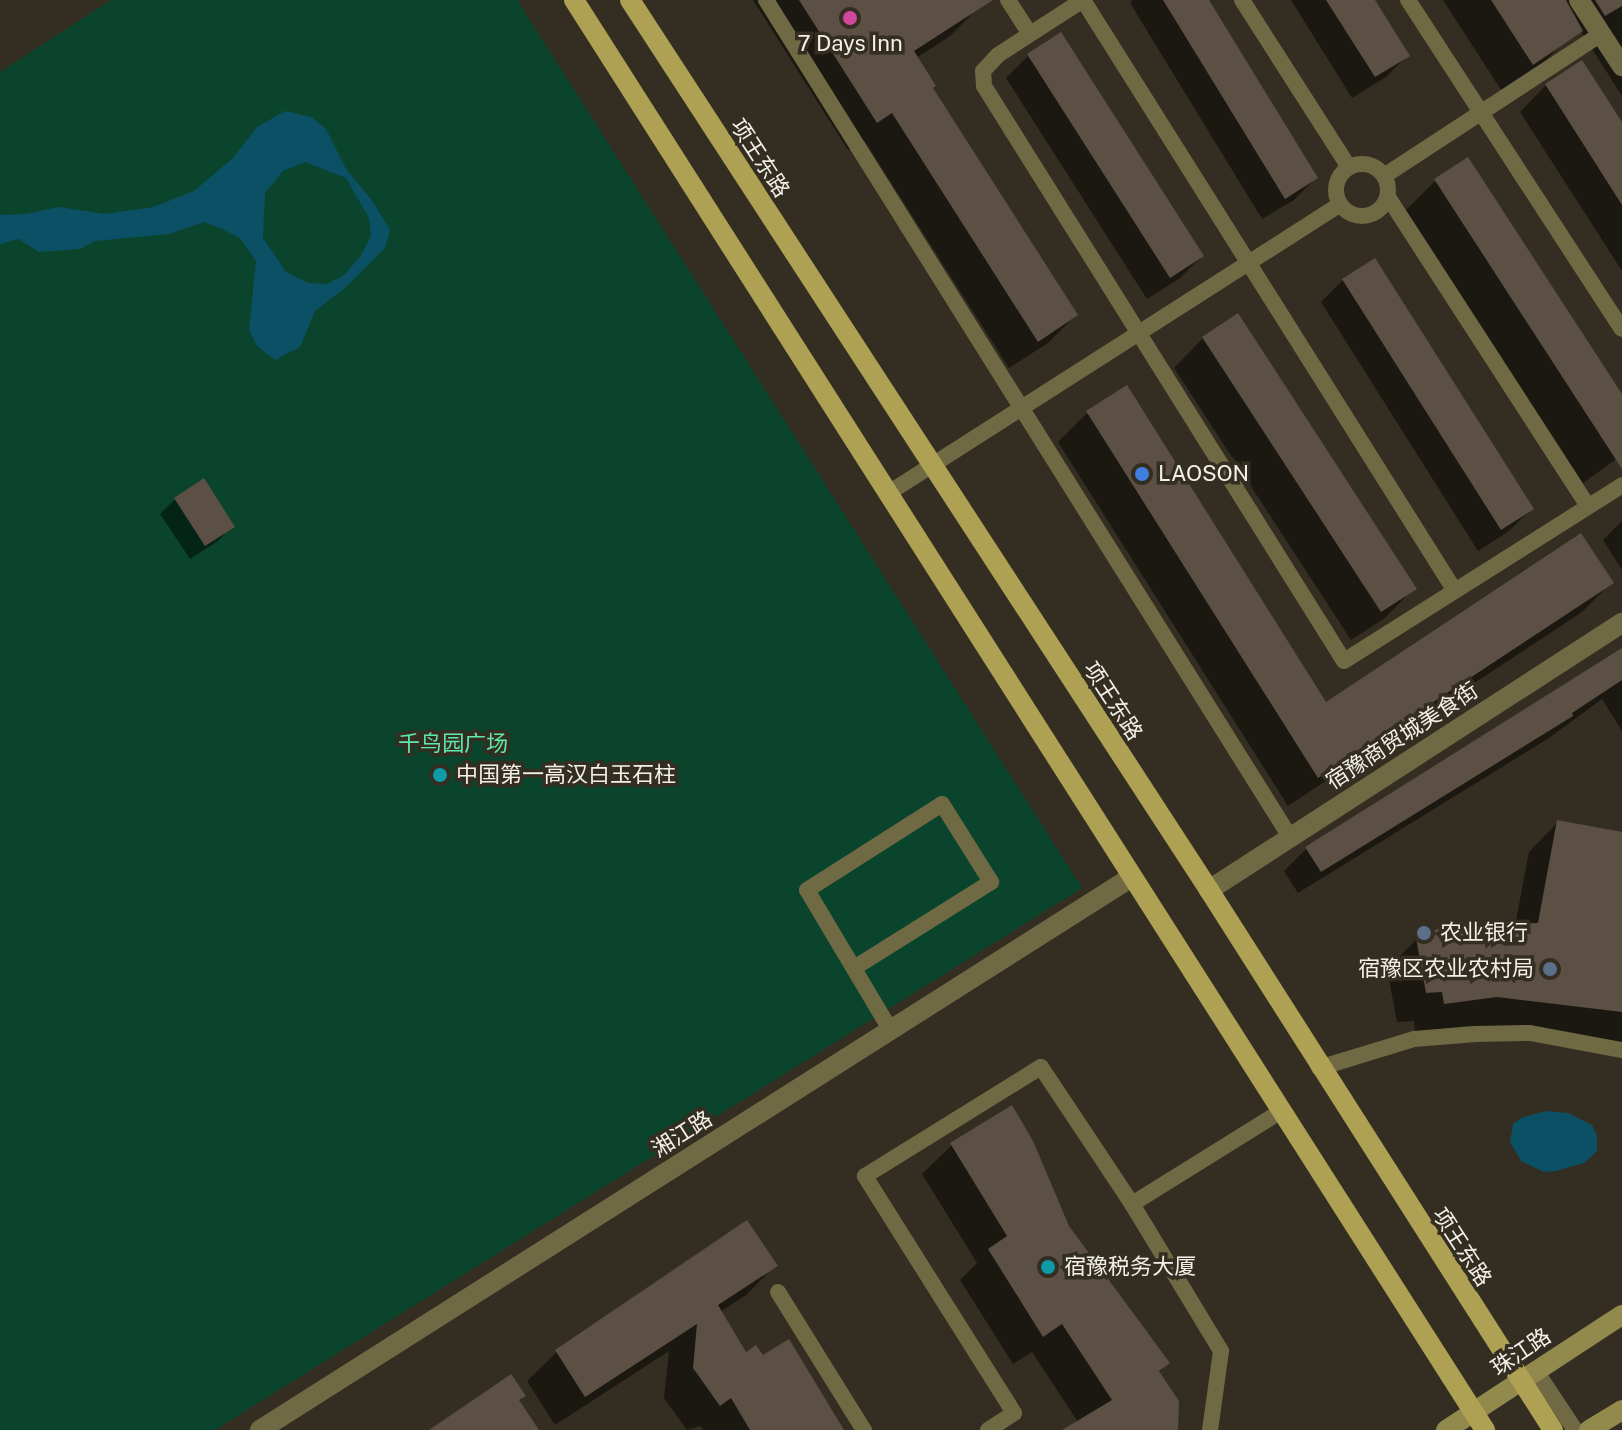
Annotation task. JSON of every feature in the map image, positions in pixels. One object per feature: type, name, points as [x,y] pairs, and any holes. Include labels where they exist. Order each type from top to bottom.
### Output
[{"type":"main road","points":[[574,0],[1130,878],[1479,1421]]},
{"type":"main road","name":"项王东路","points":[[630,0],[1209,890],[1319,1068],[1528,1376],[1553,1430]]},
{"type":"street","points":[[1579,0],[1622,66]]},
{"type":"street","name":"宿豫商贸城美食街","points":[[1209,890],[1622,623]]},
{"type":"street","name":"湘江路","points":[[260,1430],[1130,878]]},
{"type":"street","name":"珠江路","points":[[1446,1430],[1479,1421],[1528,1376],[1622,1315]]},
{"type":"street","points":[[1589,1430],[1622,1410]]},
{"type":"lane","points":[[766,0],[1290,837]]},
{"type":"lane","points":[[1008,0],[1030,34]]},
{"type":"lane","points":[[1455,591],[1083,0],[998,55],[983,71],[984,86],[1344,661],[1455,591],[1588,506],[1622,485]]},
{"type":"lane","points":[[1242,0],[1349,167]]},
{"type":"lane","points":[[1408,0],[1622,329]]},
{"type":"lane","points":[[1384,176],[1601,34]]},
{"type":"lane","points":[[1388,197],[1378,211],[1362,217],[1345,211],[1339,205],[1337,180],[1349,167],[1366,164],[1384,176],[1388,197],[1588,506]]},
{"type":"lane","points":[[887,494],[1339,205]]},
{"type":"lane","points":[[854,968],[991,882],[942,804],[807,890],[891,1031]]},
{"type":"lane","points":[[1319,1068],[1414,1039],[1476,1034],[1530,1033],[1622,1050]]},
{"type":"lane","points":[[988,1430],[1014,1413],[865,1176],[1041,1067],[1132,1204],[1221,1351],[1210,1430]]},
{"type":"lane","points":[[1132,1204],[1280,1112]]},
{"type":"lane","points":[[778,1292],[864,1430]]},
{"type":"lane","points":[[1528,1376],[1575,1430]]},
{"type":"green space","name":"千鸟园广场","points":[[111,0],[517,0],[1082,888],[215,1430],[0,1430],[0,72]]},
{"type":"water","points":[[285,111],[311,117],[326,129],[346,169],[371,199],[390,230],[385,248],[346,287],[315,311],[300,347],[275,360],[257,346],[249,330],[256,261],[240,238],[220,228],[204,222],[169,234],[95,241],[79,249],[39,252],[19,239],[0,244],[0,215],[26,214],[59,207],[105,214],[153,207],[194,191],[233,158],[257,127]],"holes":[[[305,162],[346,178],[369,218],[371,236],[360,257],[343,276],[327,284],[308,283],[286,272],[263,238],[265,193],[283,171]]]},
{"type":"water","points":[[1546,1111],[1568,1113],[1592,1125],[1597,1135],[1597,1151],[1584,1163],[1556,1171],[1544,1172],[1521,1161],[1510,1142],[1513,1124],[1523,1117]]},
{"type":"building","points":[[799,0],[993,0],[914,51],[936,86],[933,88],[1078,315],[1038,342],[892,113],[877,123]]},
{"type":"building","points":[[1163,0],[1209,0],[1318,178],[1285,199]]},
{"type":"building","points":[[1326,0],[1375,0],[1410,56],[1375,77]]},
{"type":"building","points":[[1491,0],[1566,0],[1583,31],[1533,65]]},
{"type":"building","points":[[1595,0],[1622,0],[1622,6],[1605,16]]},
{"type":"building","points":[[1061,32],[1204,256],[1170,278],[1027,54]]},
{"type":"building","points":[[1582,60],[1622,122],[1622,205],[1545,84]]},
{"type":"building","points":[[1468,157],[1622,394],[1622,469],[1434,179]]},
{"type":"building","points":[[1375,258],[1534,509],[1501,530],[1342,279]]},
{"type":"building","points":[[1238,313],[1417,589],[1381,612],[1202,337]]},
{"type":"building","points":[[1127,385],[1326,702],[1581,533],[1614,583],[1318,778],[1086,411]]},
{"type":"building","points":[[204,478],[235,527],[205,546],[174,498]]},
{"type":"building","points":[[1622,648],[1622,680],[1572,713],[1573,716],[1321,872],[1305,847]]},
{"type":"building","points":[[1557,820],[1622,832],[1622,1012],[1497,997],[1444,1004],[1442,992],[1426,993],[1416,938],[1447,925],[1538,923]]},
{"type":"building","name":"宿豫税务大厦","points":[[1012,1105],[1033,1141],[1069,1226],[1170,1363],[1159,1371],[1179,1401],[1178,1430],[1062,1430],[1112,1400],[1062,1324],[1043,1337],[988,1249],[1007,1236],[950,1143]]},
{"type":"building","points":[[747,1220],[778,1266],[718,1305],[746,1352],[756,1345],[763,1355],[789,1339],[844,1430],[750,1430],[731,1398],[720,1406],[693,1368],[697,1324],[585,1397],[555,1350]]},
{"type":"building","points":[[511,1374],[526,1396],[519,1400],[539,1430],[429,1430]]},
{"type":"place","name":"7 Days Inn","points":[[850,18]]},
{"type":"place","name":"LAOSON","points":[[1142,474]]},
{"type":"place","name":"中国第一高汉白玉石柱","points":[[440,775]]},
{"type":"place","name":"农业银行","points":[[1424,933]]},
{"type":"place","name":"宿豫区农业农村局","points":[[1550,969]]},
{"type":"place","name":"宿豫税务大厦","points":[[1048,1267]]}]
